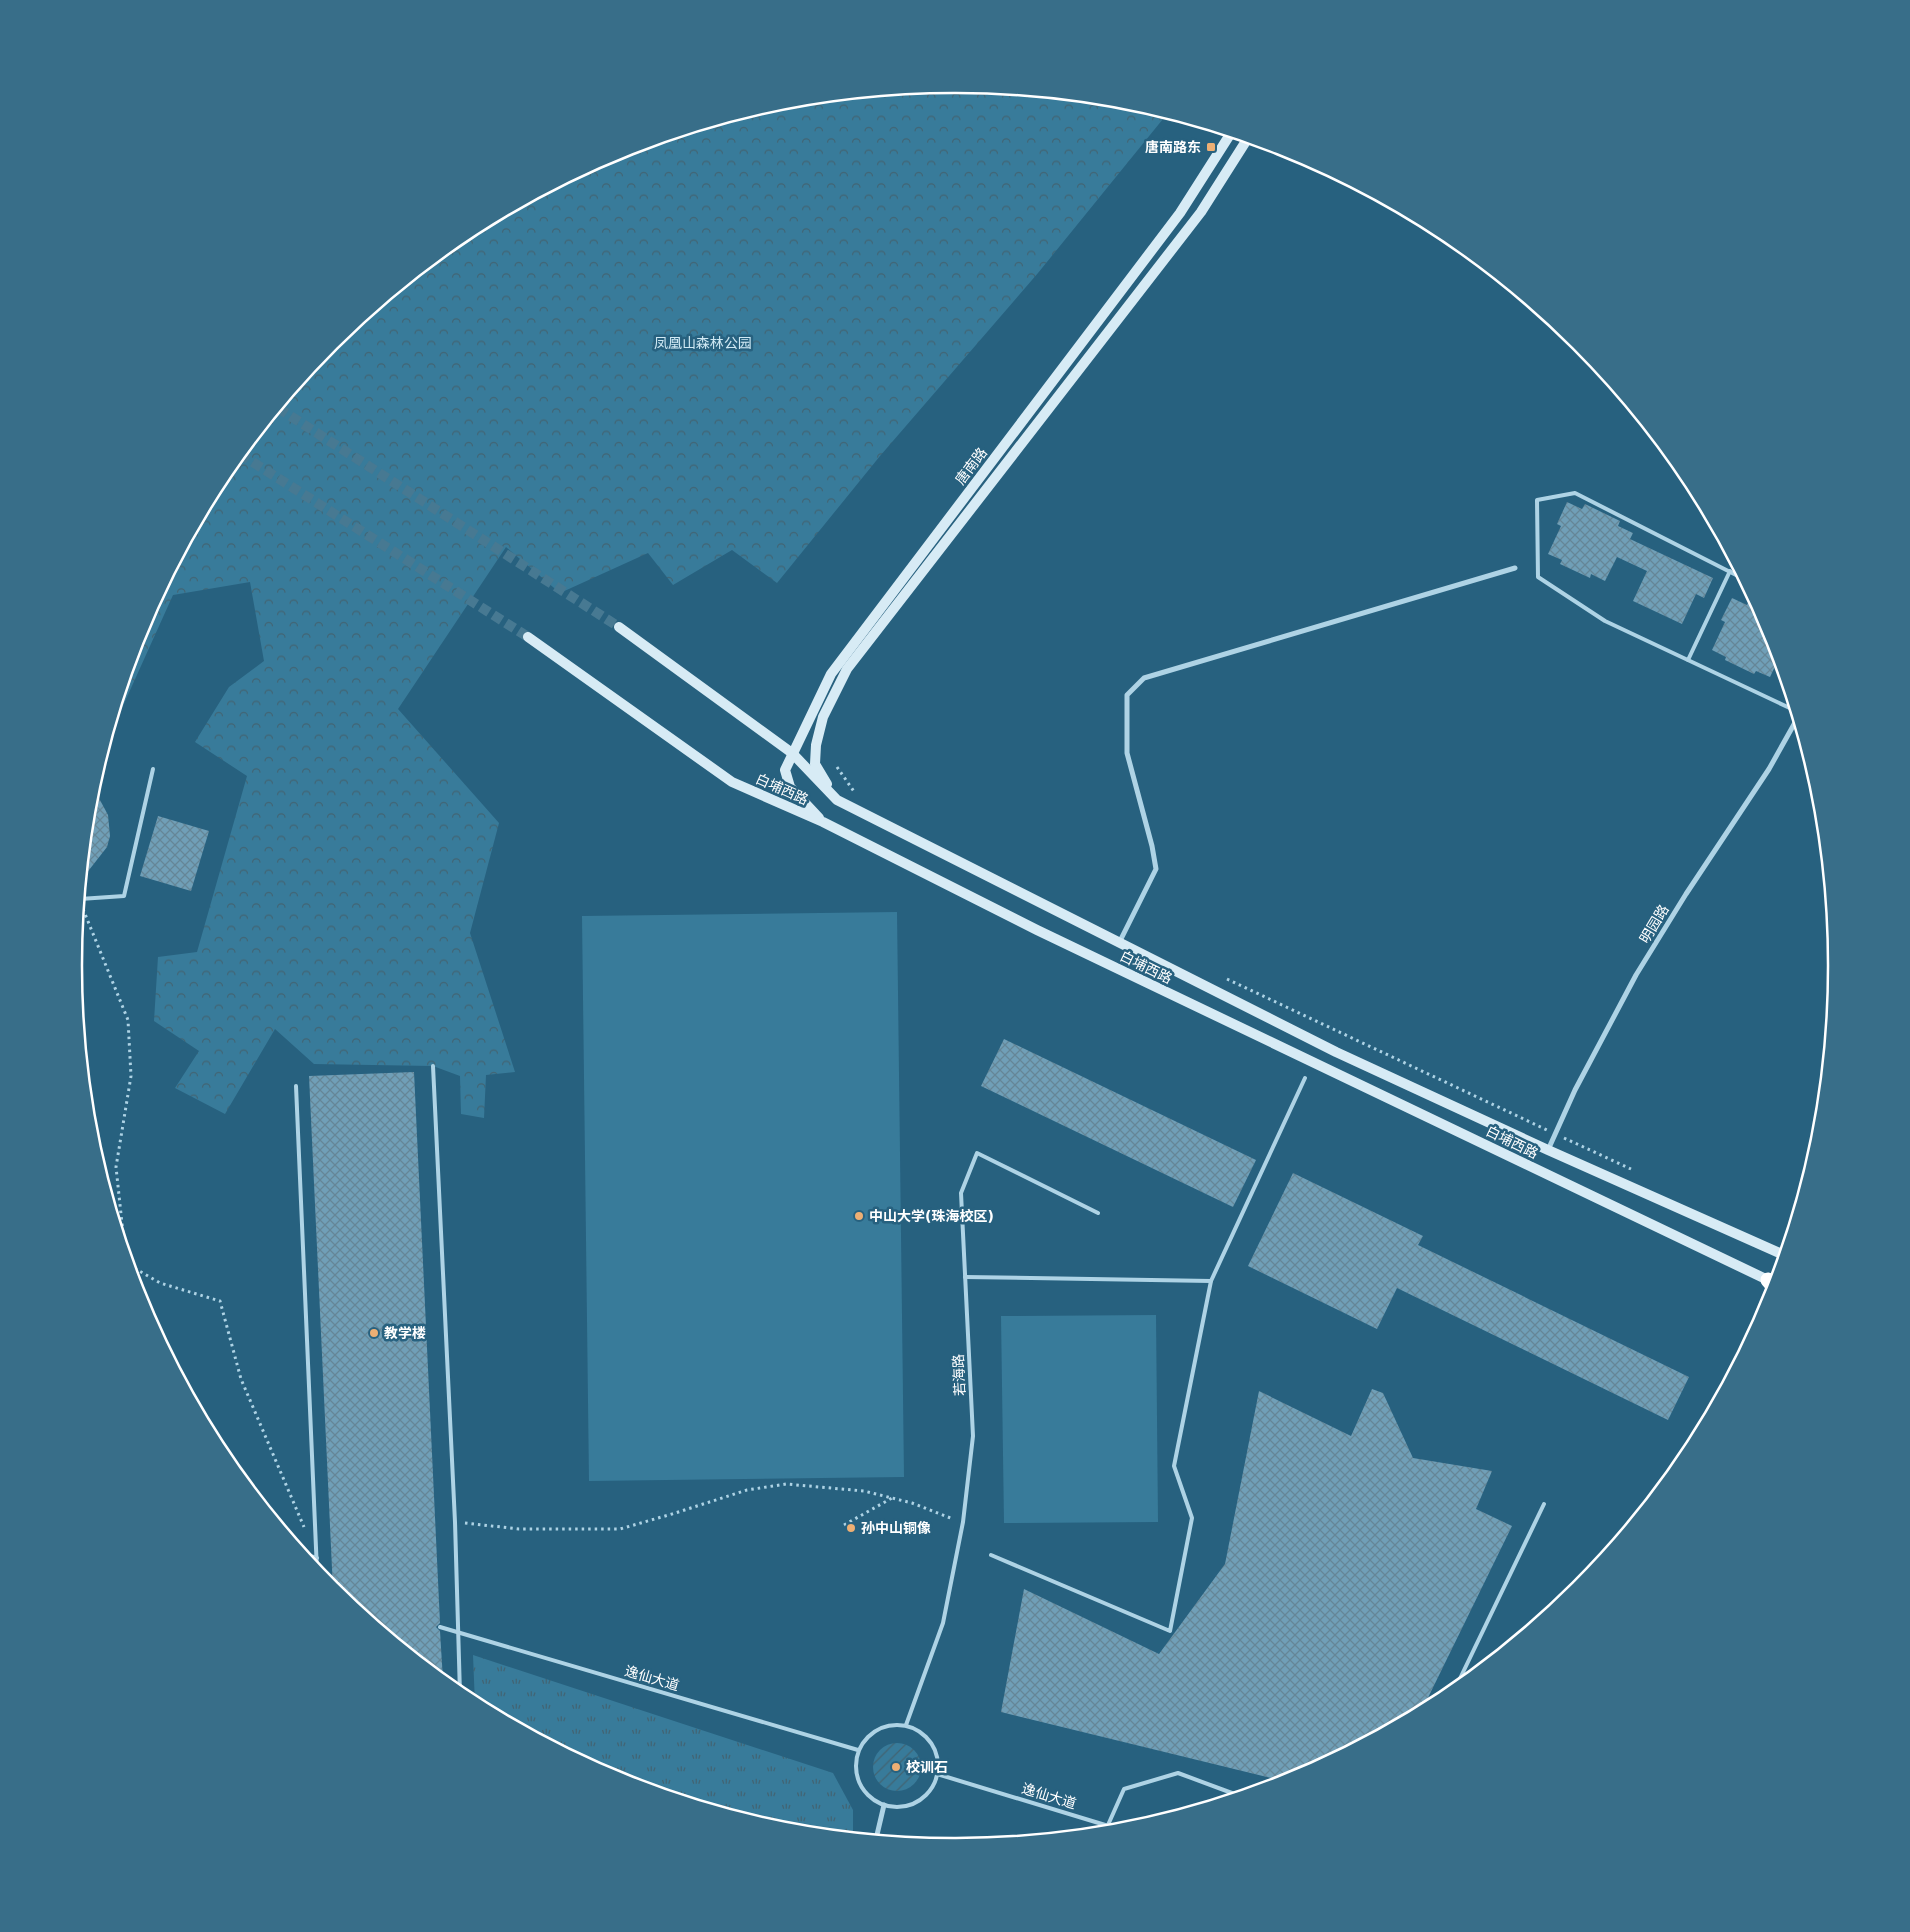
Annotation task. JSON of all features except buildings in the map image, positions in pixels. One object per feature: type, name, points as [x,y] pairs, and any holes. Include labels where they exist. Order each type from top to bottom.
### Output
[{"type":"main road","name":"唐南路","points":[[823,822],[790,787],[785,770],[831,674],[1180,212],[1228,138]]},
{"type":"main road","name":"唐南路","points":[[837,800],[815,764],[816,745],[823,717],[847,669],[1201,212],[1244,144]]},
{"type":"main road","name":"白埔西路","points":[[619,627],[754,724],[792,754],[837,800],[1336,1052],[1548,1150],[1779,1253]]},
{"type":"main road","name":"白埔西路","points":[[528,637],[732,782],[823,822],[1037,930],[1768,1281]]},
{"type":"street","points":[[1119,943],[1156,869],[1152,846],[1127,753],[1127,695],[1144,678],[1515,568]]},
{"type":"street","name":"明园路","points":[[1548,1150],[1575,1090],[1636,975],[1686,894],[1769,769],[1794,726]]},
{"type":"street","points":[[877,1835],[884,1805]]},
{"type":"lane","points":[[1735,574],[1575,493],[1537,500],[1538,577],[1605,622],[1788,707]]},
{"type":"lane","points":[[1688,660],[1730,571]]},
{"type":"lane","points":[[85,900],[124,896],[153,769]]},
{"type":"lane","points":[[433,1066],[455,1522],[459,1683]]},
{"type":"lane","points":[[991,1555],[1170,1631],[1192,1518],[1174,1466],[1211,1281],[1305,1078]]},
{"type":"lane","points":[[296,1086],[317,1558],[314,1557]]},
{"type":"lane","name":"若海路","points":[[906,1725],[942,1623],[963,1522],[973,1436],[961,1193],[977,1154],[1098,1213]]},
{"type":"lane","points":[[965,1277],[1211,1281]]},
{"type":"lane","points":[[1461,1676],[1544,1504]]},
{"type":"lane","name":"逸仙大道","points":[[440,1627],[858,1750]]},
{"type":"lane","points":[[894,1724],[906,1725],[918,1730],[928,1738],[935,1749],[938,1762],[937,1774],[932,1787],[917,1801],[898,1807],[884,1805],[872,1799],[862,1789],[857,1777],[855,1763],[858,1750],[864,1740],[873,1732],[894,1724]]},
{"type":"lane","points":[[1108,1825],[1124,1789],[1178,1773],[1232,1793]]},
{"type":"lane","name":"逸仙大道","points":[[937,1774],[1107,1825]]},
{"type":"path","points":[[837,767],[857,796]]},
{"type":"path","points":[[84,910],[128,1020],[131,1076],[116,1167],[122,1224]]},
{"type":"path","points":[[1224,978],[1636,1172]]},
{"type":"path","points":[[138,1270],[160,1283],[220,1301],[241,1379],[305,1531]]},
{"type":"path","points":[[455,1522],[518,1529],[620,1529],[747,1490],[786,1484],[864,1490],[912,1503],[963,1522]]},
{"type":"path","points":[[844,1525],[893,1498]]},
{"type":"green space","name":"凤凰山森林公园","points":[[955,93],[1012,95],[1069,101],[1125,110],[1163,119],[1038,273],[880,456],[777,583],[732,550],[673,585],[648,553],[560,593],[506,547],[398,709],[499,823],[470,933],[515,1072],[486,1075],[484,1118],[461,1114],[460,1076],[433,1066],[314,1064],[275,1029],[225,1114],[175,1088],[199,1051],[154,1021],[158,957],[197,952],[247,776],[195,742],[229,687],[264,661],[250,582],[173,595],[122,708],[149,632],[172,580],[199,530],[230,481],[263,435],[299,391],[338,349],[380,310],[424,274],[470,241],[519,210],[569,183],[621,160],[729,123],[785,110],[841,101],[898,95]]},
{"type":"green space","points":[[897,912],[904,1477],[589,1481],[582,916]]},
{"type":"green space","points":[[1156,1315],[1158,1522],[1004,1523],[1001,1316]]},
{"type":"green space","points":[[473,1655],[833,1773],[853,1810],[853,1832],[785,1822],[729,1809],[675,1792],[621,1772],[569,1749],[519,1722],[475,1694]]},
{"type":"green space","points":[[897,1743],[906,1745],[914,1750],[919,1758],[921,1767],[919,1776],[914,1784],[906,1789],[897,1791],[888,1789],[880,1784],[875,1776],[873,1767],[875,1758],[880,1750],[888,1745]]},
{"type":"tunnel","points":[[283,411],[619,627]]},
{"type":"tunnel","points":[[246,458],[528,637]]},
{"type":"place","name":"唐南路东","points":[[1211,147]]},
{"type":"place","name":"中山大学(珠海校区)","points":[[859,1216]]},
{"type":"place","name":"教学楼","points":[[374,1333]]},
{"type":"place","name":"孙中山铜像","points":[[851,1528]]},
{"type":"place","name":"校训石","points":[[896,1767]]}]
